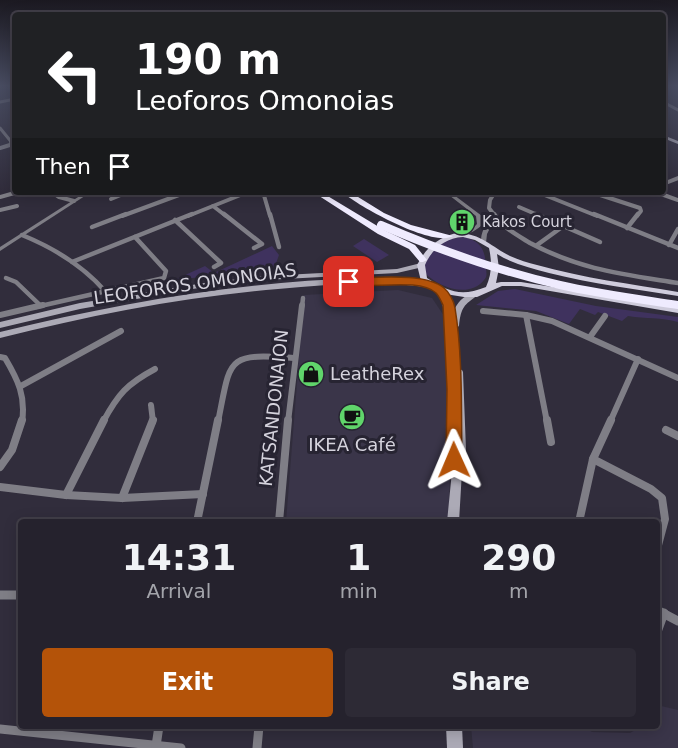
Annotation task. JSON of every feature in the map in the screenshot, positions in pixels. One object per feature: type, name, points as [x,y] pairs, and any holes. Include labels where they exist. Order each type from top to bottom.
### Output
[{"type":"highway","points":[[321,195],[381,232],[412,247],[422,262]]},
{"type":"highway","points":[[333,195],[384,223],[465,259],[571,287],[678,305]]},
{"type":"highway","points":[[341,195],[384,223],[514,268],[602,287],[678,299]]},
{"type":"highway","points":[[351,195],[427,233],[449,236]]},
{"type":"main road","points":[[474,295],[442,291],[424,279],[422,262],[441,240],[462,234],[484,242],[514,260],[545,269],[678,294]]},
{"type":"main road","points":[[490,287],[495,278],[495,257],[492,248]]},
{"type":"main road","name":"LEOFOROS OMONOIAS","points":[[0,323],[204,285],[265,278],[397,271],[422,262]]},
{"type":"main road","name":"LEOFOROS OMONOIAS","points":[[0,336],[117,308],[255,288],[368,281],[412,282],[433,286]]},
{"type":"main road","points":[[453,519],[457,471],[461,462],[456,316],[465,298],[501,284],[521,284],[678,310]]},
{"type":"main road","points":[[442,291],[449,305],[454,460],[457,471]]},
{"type":"main road","points":[[454,729],[455,748]]},
{"type":"street","points":[[0,128],[12,143]]},
{"type":"street","points":[[56,195],[74,201]]},
{"type":"street","points":[[0,249],[83,195]]},
{"type":"street","points":[[111,199],[121,195]]},
{"type":"street","points":[[92,228],[179,195]]},
{"type":"street","points":[[72,262],[240,195]]},
{"type":"street","points":[[264,195],[279,247]]},
{"type":"street","points":[[451,195],[487,224],[484,242]]},
{"type":"street","points":[[493,195],[489,208],[492,215],[510,232],[537,245],[603,272],[678,283]]},
{"type":"street","points":[[544,195],[678,248]]},
{"type":"street","points":[[600,195],[640,208],[641,211],[627,228]]},
{"type":"street","points":[[664,195],[678,200]]},
{"type":"street","points":[[0,210],[17,206]]},
{"type":"street","points":[[213,206],[262,244],[254,248]]},
{"type":"street","points":[[519,207],[600,242]]},
{"type":"street","points":[[462,234],[475,229],[480,224],[477,215]]},
{"type":"street","points":[[175,220],[221,263],[214,267]]},
{"type":"street","points":[[537,245],[562,227]]},
{"type":"street","points":[[669,245],[678,229]]},
{"type":"street","points":[[22,235],[57,250],[97,281],[105,291]]},
{"type":"street","points":[[0,315],[160,280],[166,276],[166,271],[135,237]]},
{"type":"street","points":[[6,278],[16,282],[40,305]]},
{"type":"street","name":"KATSANDONAION","points":[[279,519],[294,358],[303,298]]},
{"type":"street","points":[[483,311],[526,315],[552,321],[678,378]]},
{"type":"street","points":[[526,315],[551,442]]},
{"type":"street","points":[[590,337],[605,316]]},
{"type":"street","points":[[21,386],[121,331]]},
{"type":"street","points":[[198,519],[228,371],[233,363],[249,355],[294,358]]},
{"type":"street","points":[[0,357],[4,358],[21,386],[23,413],[16,441],[0,467]]},
{"type":"street","points":[[580,519],[593,459],[638,359]]},
{"type":"street","points":[[66,495],[116,397],[133,381],[155,369]]},
{"type":"street","points":[[122,498],[154,418],[151,405]]},
{"type":"street","points":[[666,430],[678,436]]},
{"type":"street","points":[[593,459],[651,489],[662,498],[665,519],[660,538]]},
{"type":"street","points":[[0,486],[66,495],[122,498],[203,494]]},
{"type":"street","points":[[0,595],[18,595]]},
{"type":"street","points":[[660,611],[678,621]]},
{"type":"street","points":[[0,729],[181,748]]},
{"type":"street","points":[[156,746],[159,729]]},
{"type":"street","points":[[257,748],[259,729]]},
{"type":"shaded area","points":[[463,237],[474,241],[481,247],[485,255],[486,274],[478,286],[462,290],[445,286],[431,278],[425,273],[425,260],[444,240]]},
{"type":"shaded area","points":[[364,239],[389,255],[377,262],[353,246]]},
{"type":"shaded area","points":[[272,246],[279,255],[274,269],[174,280],[205,266],[214,273]]},
{"type":"shaded area","points":[[515,289],[596,306],[678,317],[678,322],[628,316],[622,321],[598,312],[595,315],[580,309],[569,324],[536,311],[476,305],[498,291]]},
{"type":"shaded area","points":[[398,290],[432,298],[452,328],[449,519],[286,519],[304,295]]},
{"type":"shaded area","points":[[660,706],[678,710],[678,748],[473,748],[471,729],[588,729],[592,732],[630,733],[637,729],[660,729]]},
{"type":"place","name":"Kakos Court","points":[[462,222]]},
{"type":"place","name":"LeatheRex","points":[[311,374]]},
{"type":"place","name":"IKEA Café","points":[[352,417]]},
{"type":"route","points":[[349,282],[412,282],[433,286],[442,291],[447,299],[454,389],[454,460]]}]
